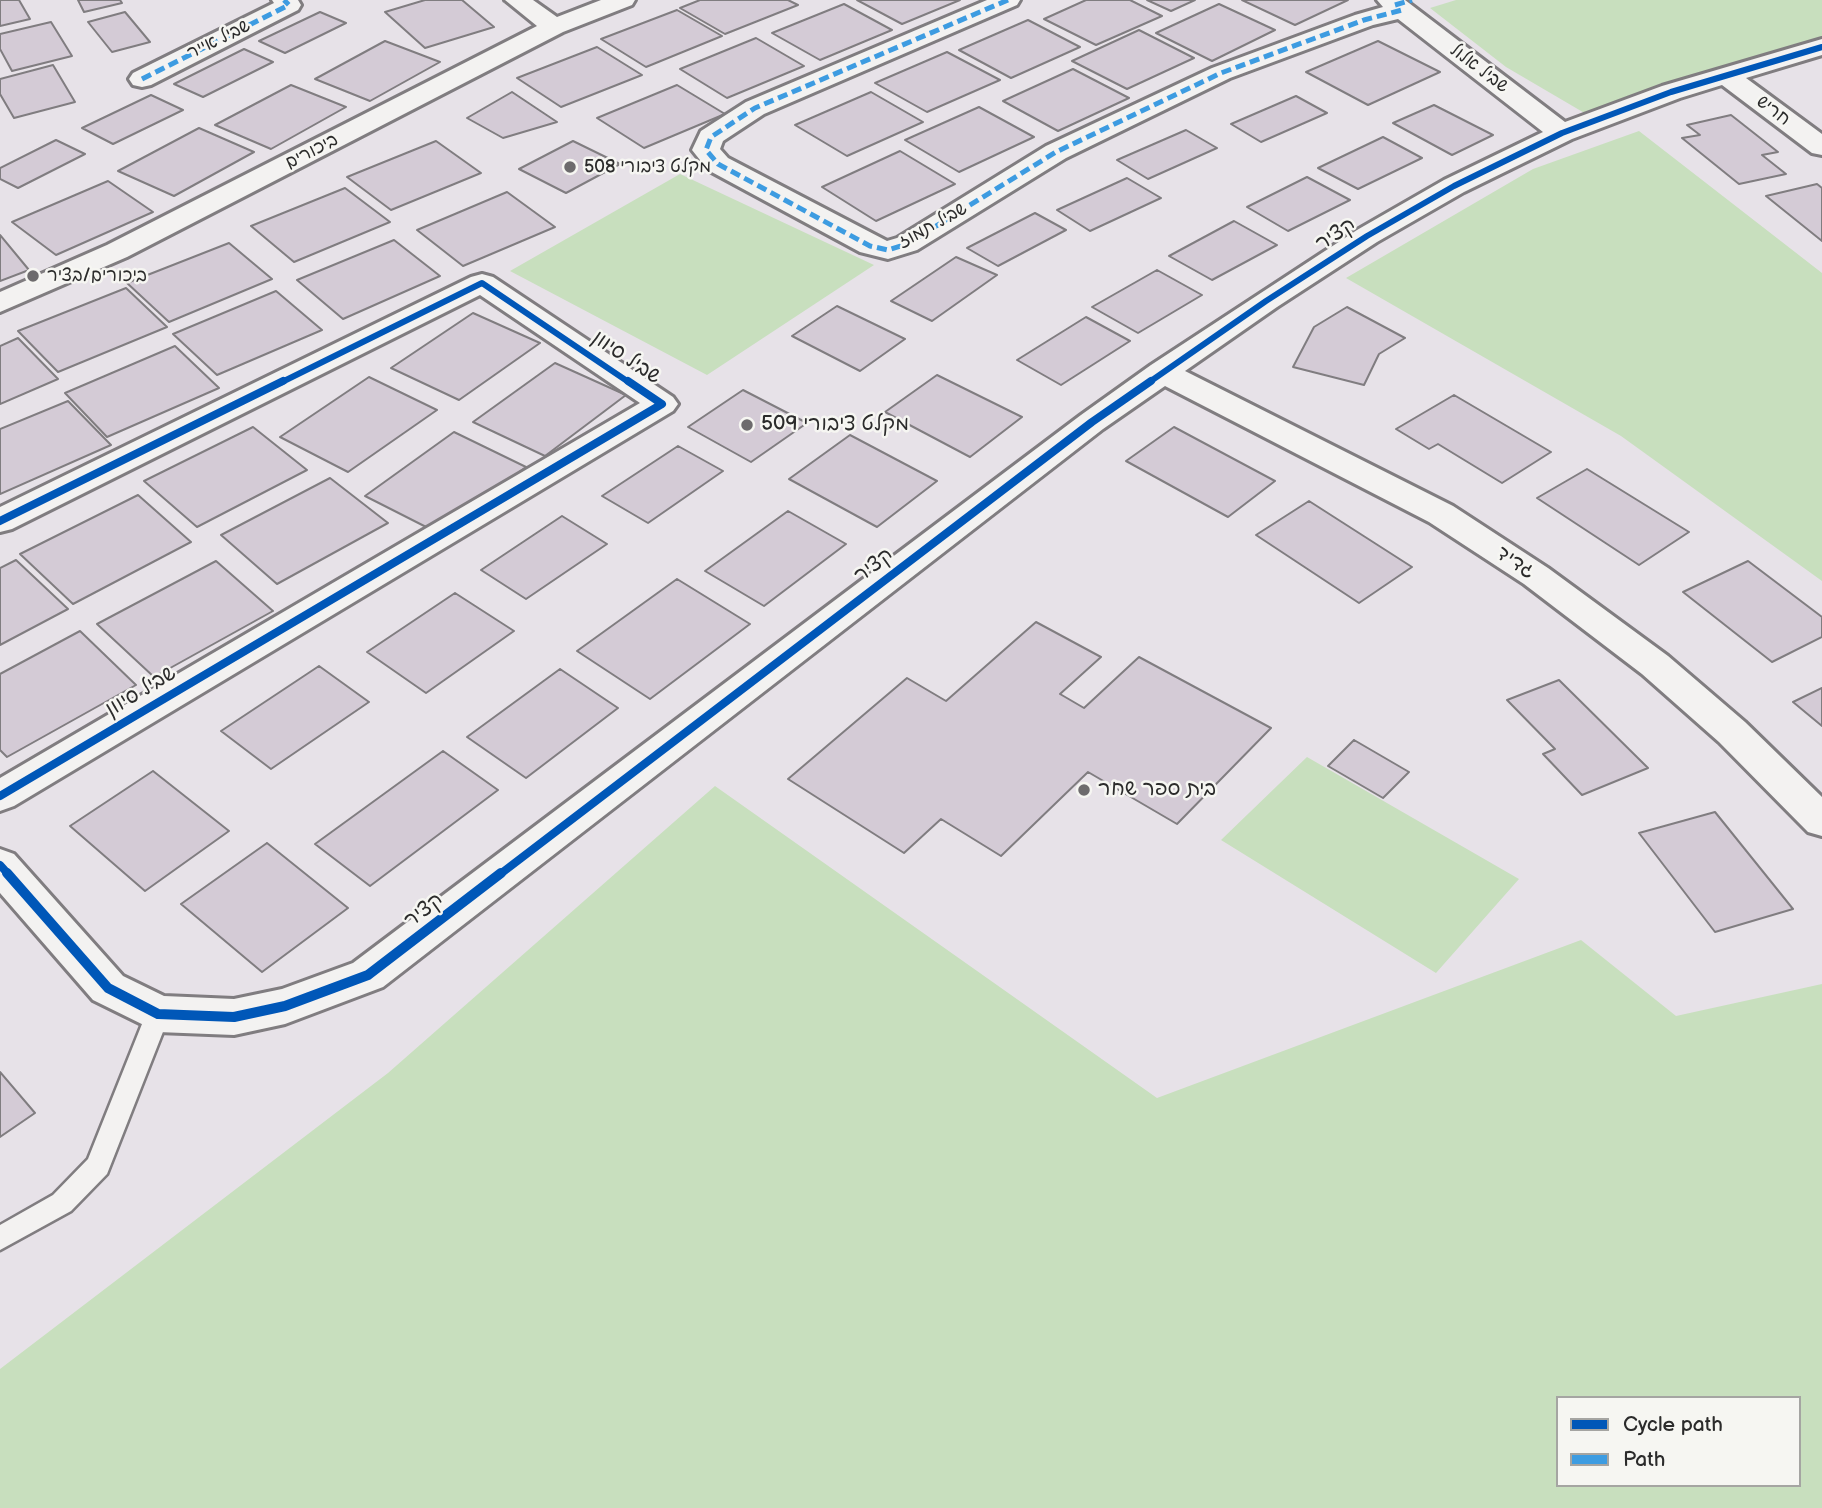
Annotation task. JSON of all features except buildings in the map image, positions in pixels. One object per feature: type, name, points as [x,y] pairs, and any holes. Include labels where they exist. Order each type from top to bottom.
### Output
[{"type":"street","name":"שביל אייר","points":[[142,79],[289,5],[284,0]]},
{"type":"street","points":[[517,0],[554,27]]},
{"type":"street","name":"ביכורים","points":[[0,303],[117,251],[554,27],[623,0]]},
{"type":"street","name":"שביל תמוז","points":[[1008,0],[755,108],[711,137],[706,150],[718,164],[870,246],[888,250],[907,244],[1056,152],[1221,73],[1364,20],[1399,4]]},
{"type":"street","name":"שביל אלול","points":[[1399,4],[1562,134]]},
{"type":"street","name":"קציר","points":[[0,864],[108,988],[158,1014],[234,1017],[285,1006],[368,975],[907,562],[1162,372],[1367,236],[1454,186],[1562,134],[1725,75],[1822,47]]},
{"type":"street","name":"חריש","points":[[1725,75],[1822,147]]},
{"type":"street","name":"שביל סיוון","points":[[0,521],[482,283],[662,404],[0,796]]},
{"type":"street","name":"גדיד","points":[[1162,372],[1441,514],[1536,576],[1665,674],[1732,732],[1822,821]]},
{"type":"lane","points":[[0,1238],[62,1203],[98,1166],[158,1014]]},
{"type":"green space","points":[[1456,0],[1822,0],[1822,36],[1593,118],[1506,67],[1430,8]]},
{"type":"green space","points":[[1639,131],[1822,273],[1822,581],[1621,436],[1346,278],[1533,169]]},
{"type":"green space","points":[[680,174],[874,265],[707,375],[510,271]]},
{"type":"green space","points":[[1307,757],[1519,879],[1436,973],[1221,840]]},
{"type":"green space","points":[[715,786],[1157,1098],[1581,940],[1676,1016],[1822,984],[1822,1508],[0,1508],[0,1369],[388,1073]]},
{"type":"marked path","points":[[142,79],[289,5],[284,0]]},
{"type":"marked path","points":[[1008,0],[755,108],[711,137],[706,150],[718,164],[870,246],[888,250],[907,244],[1056,152],[1221,73],[1364,20],[1402,10]]},
{"type":"marked path","points":[[1395,5],[1412,0]]},
{"type":"cycle path","points":[[0,865],[108,988],[158,1014],[234,1017],[285,1006],[368,975],[1092,422],[1266,301],[1367,236],[1454,186],[1562,133],[1671,92],[1822,47]]},
{"type":"cycle path","points":[[0,521],[482,283],[662,404],[0,796]]},
{"type":"place","name":"מקלט ציבורי 508","points":[[570,167]]},
{"type":"place","name":"ביכורים/בציר","points":[[33,276]]},
{"type":"place","name":"מקלט ציבורי 509","points":[[747,425]]},
{"type":"place","name":"בית ספר שחר","points":[[1084,790]]}]
